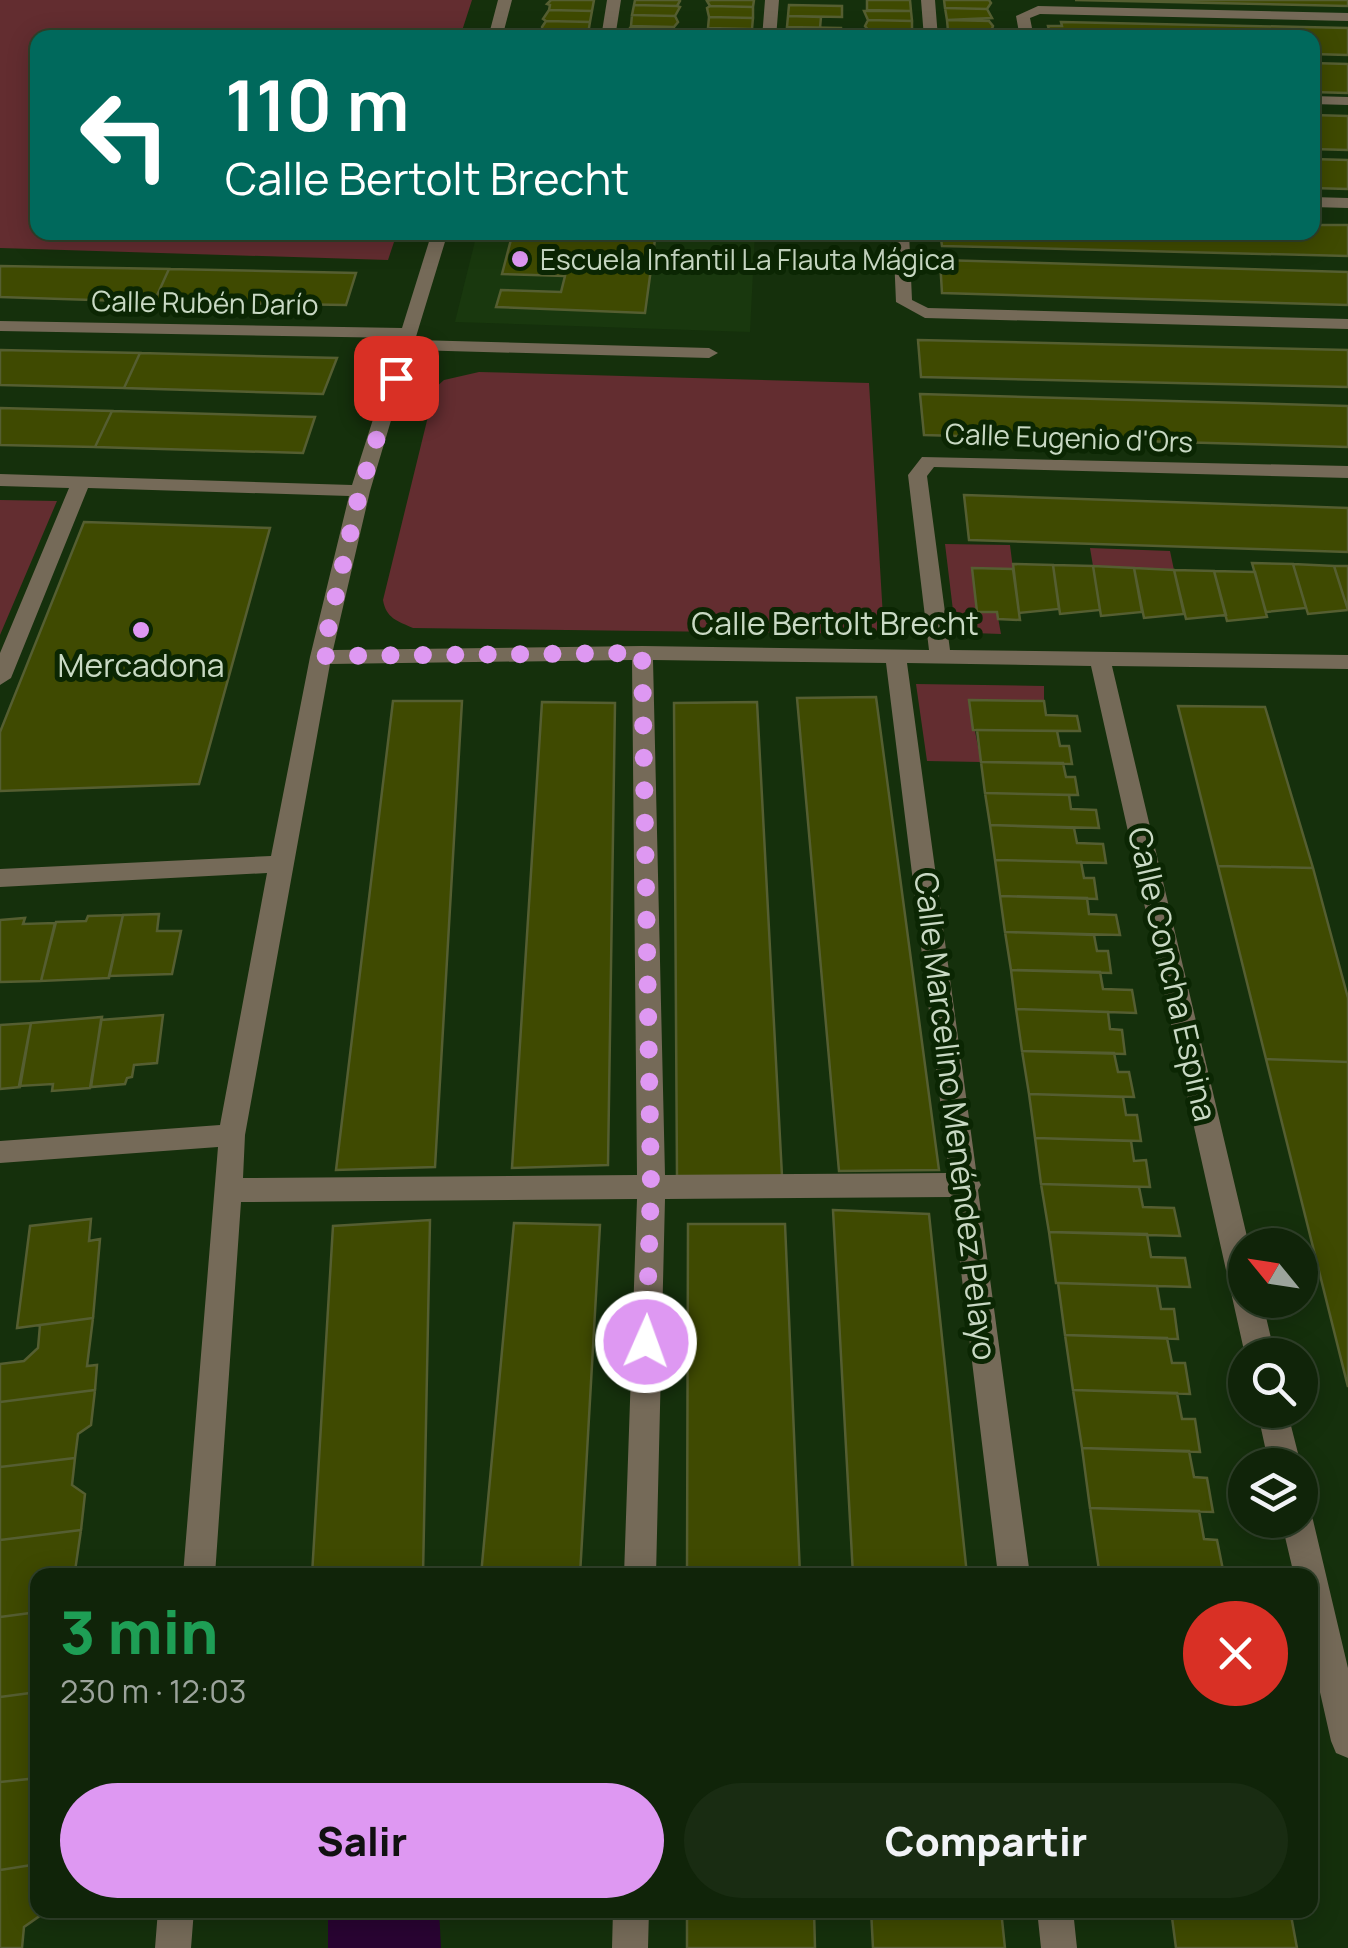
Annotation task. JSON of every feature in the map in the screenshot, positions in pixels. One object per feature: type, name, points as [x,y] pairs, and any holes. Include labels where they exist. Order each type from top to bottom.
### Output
[{"type":"street","points":[[498,30],[505,0]]},
{"type":"street","points":[[609,30],[614,0]]},
{"type":"street","points":[[770,30],[772,0]]},
{"type":"street","points":[[928,0],[930,30]]},
{"type":"street","points":[[1026,30],[1023,16],[1038,10],[1348,17]]},
{"type":"street","points":[[1320,100],[1348,101]]},
{"type":"street","points":[[1320,202],[1348,203]]},
{"type":"street","points":[[200,1568],[232,1135],[322,656],[360,491],[438,240]]},
{"type":"street","points":[[900,240],[904,302],[925,313],[1348,324]]},
{"type":"street","name":"Calle Rubén Darío","points":[[0,326],[408,339],[709,354]]},
{"type":"street","name":"Calle Eugenio d'Ors","points":[[940,656],[916,476],[929,461],[1348,472]]},
{"type":"street","points":[[0,480],[360,491]]},
{"type":"street","points":[[0,678],[81,482]]},
{"type":"street","points":[[640,1568],[651,1187],[642,653]]},
{"type":"street","name":"Calle Bertolt Brecht","points":[[322,656],[642,653],[1348,662]]},
{"type":"street","name":"Calle Marcelino Menéndez Pelayo","points":[[896,657],[967,1185],[1013,1568]]},
{"type":"street","name":"Calle Concha Espina","points":[[1100,658],[1231,1228]]},
{"type":"street","points":[[0,878],[281,864]]},
{"type":"street","points":[[0,1152],[232,1135]]},
{"type":"street","points":[[228,1190],[967,1185]]},
{"type":"street","points":[[1302,1538],[1309,1568]]},
{"type":"street","points":[[1318,1608],[1348,1741]]},
{"type":"street","points":[[173,1948],[175,1918]]},
{"type":"street","points":[[630,1948],[631,1918]]},
{"type":"street","points":[[1056,1918],[1060,1948]]},
{"type":"shaded area","points":[[0,0],[472,0],[462,30],[30,30],[30,240],[395,240],[388,260],[0,248]]},
{"type":"shaded area","points":[[475,240],[755,240],[750,332],[455,322]]},
{"type":"shaded area","points":[[479,372],[869,383],[884,634],[413,628],[397,621],[383,600],[435,388],[444,380]]},
{"type":"shaded area","points":[[0,500],[57,501],[0,635]]},
{"type":"shaded area","points":[[945,544],[1010,545],[1013,569],[972,568],[977,611],[997,612],[1001,634],[973,633],[955,627]]},
{"type":"shaded area","points":[[1090,548],[1170,551],[1174,570],[1093,566]]},
{"type":"shaded area","points":[[916,684],[1044,686],[1044,701],[969,700],[981,762],[927,761]]},
{"type":"shaded area","points":[[328,1918],[439,1918],[441,1948],[328,1948]]},
{"type":"building","points":[[551,0],[594,0],[592,11],[549,10],[547,4]]},
{"type":"building","points":[[635,0],[680,1],[677,6],[634,5]]},
{"type":"building","points":[[754,0],[753,7],[710,6],[707,1]]},
{"type":"building","points":[[867,0],[910,0],[911,11],[867,10]]},
{"type":"building","points":[[944,0],[991,3],[987,9],[945,8]]},
{"type":"building","points":[[1075,0],[1348,0],[1348,6]]},
{"type":"building","points":[[634,5],[680,7],[675,16],[632,15]]},
{"type":"building","points":[[789,5],[842,6],[842,17],[788,16]]},
{"type":"building","points":[[710,6],[753,7],[753,18],[709,17]]},
{"type":"building","points":[[945,8],[987,9],[992,18],[947,20]]},
{"type":"building","points":[[549,10],[592,11],[590,22],[546,21],[543,19]]},
{"type":"building","points":[[864,11],[911,11],[912,21],[868,20]]},
{"type":"building","points":[[632,15],[675,16],[678,22],[674,27],[631,26]]},
{"type":"building","points":[[788,16],[821,17],[820,28],[787,27]]},
{"type":"building","points":[[709,17],[753,18],[752,29],[708,28]]},
{"type":"building","points":[[868,20],[912,21],[912,30],[868,30],[865,26]]},
{"type":"building","points":[[947,20],[989,21],[993,26],[992,30],[948,30]]},
{"type":"building","points":[[546,21],[590,22],[589,30],[542,27]]},
{"type":"building","points":[[1061,22],[1348,28],[1348,55],[1320,54],[1320,30],[1049,30],[1048,26],[1062,26]]},
{"type":"building","points":[[787,27],[841,28],[841,30]]},
{"type":"building","points":[[630,28],[674,30],[630,30]]},
{"type":"building","points":[[1320,63],[1348,64],[1348,93],[1320,92]]},
{"type":"building","points":[[1320,115],[1348,116],[1348,150],[1320,149]]},
{"type":"building","points":[[1320,159],[1348,160],[1348,189],[1320,188]]},
{"type":"building","points":[[1320,225],[1348,225],[1348,256],[942,246],[941,240],[1320,240]]},
{"type":"building","points":[[511,240],[655,240],[645,313],[496,307],[501,290],[561,292],[565,276],[502,274]]},
{"type":"building","points":[[940,260],[1348,272],[1348,305],[942,293]]},
{"type":"building","points":[[0,266],[169,269],[154,302],[0,297]]},
{"type":"building","points":[[169,269],[356,273],[346,305],[154,302]]},
{"type":"building","points":[[918,340],[1348,350],[1348,387],[921,377]]},
{"type":"building","points":[[0,350],[140,353],[124,388],[0,385]]},
{"type":"building","points":[[140,353],[337,358],[323,394],[124,388]]},
{"type":"building","points":[[920,394],[1348,406],[1348,447],[924,435]]},
{"type":"building","points":[[0,408],[112,411],[95,447],[0,445]]},
{"type":"building","points":[[112,411],[315,417],[303,453],[95,447]]},
{"type":"building","points":[[964,495],[1348,508],[1348,552],[969,540]]},
{"type":"building","name":"Mercadona","points":[[84,522],[270,528],[199,784],[0,791],[0,732]]},
{"type":"building","points":[[1252,563],[1293,564],[1306,608],[1266,612]]},
{"type":"building","points":[[1013,564],[1053,565],[1059,609],[1019,613]]},
{"type":"building","points":[[1293,564],[1334,566],[1348,610],[1308,614]]},
{"type":"building","points":[[1053,565],[1093,566],[1100,610],[1060,614]]},
{"type":"building","points":[[1093,566],[1134,568],[1142,612],[1101,616]]},
{"type":"building","points":[[1334,566],[1348,566],[1348,610]]},
{"type":"building","points":[[972,568],[1013,569],[1020,620],[998,619],[997,612],[977,612]]},
{"type":"building","points":[[1134,568],[1174,570],[1184,614],[1144,618]]},
{"type":"building","points":[[1174,570],[1214,571],[1226,615],[1186,619]]},
{"type":"building","points":[[1214,571],[1255,572],[1267,617],[1227,621]]},
{"type":"building","points":[[876,697],[939,1170],[839,1171],[797,698]]},
{"type":"building","points":[[969,700],[1044,701],[1046,715],[1077,716],[1080,731],[973,730]]},
{"type":"building","points":[[393,701],[462,701],[435,1167],[336,1170]]},
{"type":"building","points":[[542,702],[615,703],[608,1165],[512,1168]]},
{"type":"building","points":[[757,702],[782,1176],[677,1176],[674,703]]},
{"type":"building","points":[[1178,706],[1265,707],[1313,868],[1218,866]]},
{"type":"building","points":[[977,730],[1057,731],[1060,746],[1069,746],[1072,764],[981,762]]},
{"type":"building","points":[[981,762],[1063,763],[1066,777],[1075,777],[1078,795],[985,793]]},
{"type":"building","points":[[985,793],[1069,795],[1071,809],[1096,810],[1099,828],[990,825]]},
{"type":"building","points":[[990,825],[1074,828],[1077,843],[1103,844],[1106,863],[995,860]]},
{"type":"building","points":[[995,860],[1081,862],[1084,878],[1094,878],[1097,899],[1000,896]]},
{"type":"building","points":[[1218,866],[1313,868],[1348,998],[1348,1062],[1266,1059]]},
{"type":"building","points":[[1000,896],[1087,898],[1089,914],[1116,915],[1120,935],[1005,932]]},
{"type":"building","points":[[159,914],[157,931],[181,931],[172,974],[109,976],[123,915]]},
{"type":"building","points":[[123,915],[109,978],[41,981],[56,922]]},
{"type":"building","points":[[25,918],[23,924],[55,923],[41,981],[0,982],[0,920]]},
{"type":"building","points":[[1005,932],[1094,935],[1097,951],[1108,951],[1111,973],[1011,970]]},
{"type":"building","points":[[1011,970],[1100,972],[1103,989],[1132,990],[1136,1013],[1016,1009]]},
{"type":"building","points":[[1016,1009],[1108,1012],[1110,1029],[1122,1030],[1125,1054],[1022,1051]]},
{"type":"building","points":[[163,1015],[157,1063],[134,1065],[132,1077],[125,1084],[91,1087],[101,1020]]},
{"type":"building","points":[[102,1017],[90,1088],[52,1091],[53,1084],[19,1086],[31,1023]]},
{"type":"building","points":[[31,1023],[20,1087],[0,1089],[0,1025]]},
{"type":"building","points":[[1022,1051],[1114,1053],[1118,1072],[1129,1072],[1134,1097],[1029,1094]]},
{"type":"building","points":[[1266,1059],[1348,1062],[1348,1387],[1318,1267],[1318,1228],[1308,1228]]},
{"type":"building","points":[[1029,1094],[1123,1097],[1126,1115],[1137,1115],[1141,1141],[1035,1138]]},
{"type":"building","points":[[1035,1138],[1131,1141],[1134,1161],[1146,1160],[1150,1187],[1041,1184]]},
{"type":"building","points":[[1041,1184],[1139,1187],[1143,1207],[1174,1208],[1180,1236],[1049,1232]]},
{"type":"building","points":[[833,1210],[929,1214],[966,1568],[853,1568]]},
{"type":"building","points":[[91,1219],[89,1241],[100,1239],[93,1318],[17,1328],[30,1226]]},
{"type":"building","points":[[430,1220],[423,1568],[312,1568],[333,1226]]},
{"type":"building","points":[[514,1223],[600,1225],[580,1568],[482,1568]]},
{"type":"building","points":[[688,1224],[785,1224],[800,1568],[687,1568]]},
{"type":"building","points":[[1049,1232],[1147,1234],[1151,1257],[1185,1258],[1190,1287],[1056,1283]]},
{"type":"building","points":[[1058,1283],[1157,1286],[1161,1309],[1174,1309],[1178,1339],[1065,1335]]},
{"type":"building","points":[[93,1318],[87,1366],[97,1365],[95,1390],[0,1402],[0,1364],[24,1361],[38,1348],[40,1325]]},
{"type":"building","points":[[1065,1335],[1167,1338],[1172,1363],[1185,1363],[1190,1394],[1073,1390]]},
{"type":"building","points":[[95,1390],[91,1425],[78,1434],[75,1458],[0,1467],[0,1402]]},
{"type":"building","points":[[1073,1390],[1177,1393],[1182,1419],[1195,1419],[1200,1452],[1082,1448]]},
{"type":"building","points":[[1082,1448],[1189,1451],[1194,1477],[1207,1478],[1213,1512],[1090,1508]]},
{"type":"building","points":[[75,1458],[72,1485],[85,1494],[81,1530],[0,1540],[0,1467]]},
{"type":"building","points":[[1090,1508],[1199,1511],[1204,1539],[1217,1540],[1223,1568],[1099,1568]]},
{"type":"building","points":[[81,1530],[75,1568],[30,1568],[30,1613],[0,1617],[0,1540]]},
{"type":"building","points":[[30,1613],[30,1693],[0,1697],[0,1617]]},
{"type":"building","points":[[30,1693],[30,1779],[0,1782],[0,1697]]},
{"type":"building","points":[[30,1779],[30,1865],[0,1870],[0,1782]]},
{"type":"building","points":[[30,1865],[30,1918],[37,1918],[24,1927],[22,1948],[0,1948],[0,1870]]},
{"type":"building","points":[[687,1918],[814,1918],[815,1948],[687,1948]]},
{"type":"building","points":[[871,1918],[1002,1918],[1005,1948],[873,1948]]},
{"type":"building","points":[[1172,1918],[1291,1918],[1297,1948],[1176,1948]]},
{"type":"place","name":"Escuela Infantil La Flauta Mágica","points":[[520,259]]},
{"type":"place","name":"Mercadona","points":[[141,630]]},
{"type":"route","points":[[396,378],[360,491],[322,656],[642,653],[651,1187],[646,1342]]}]
